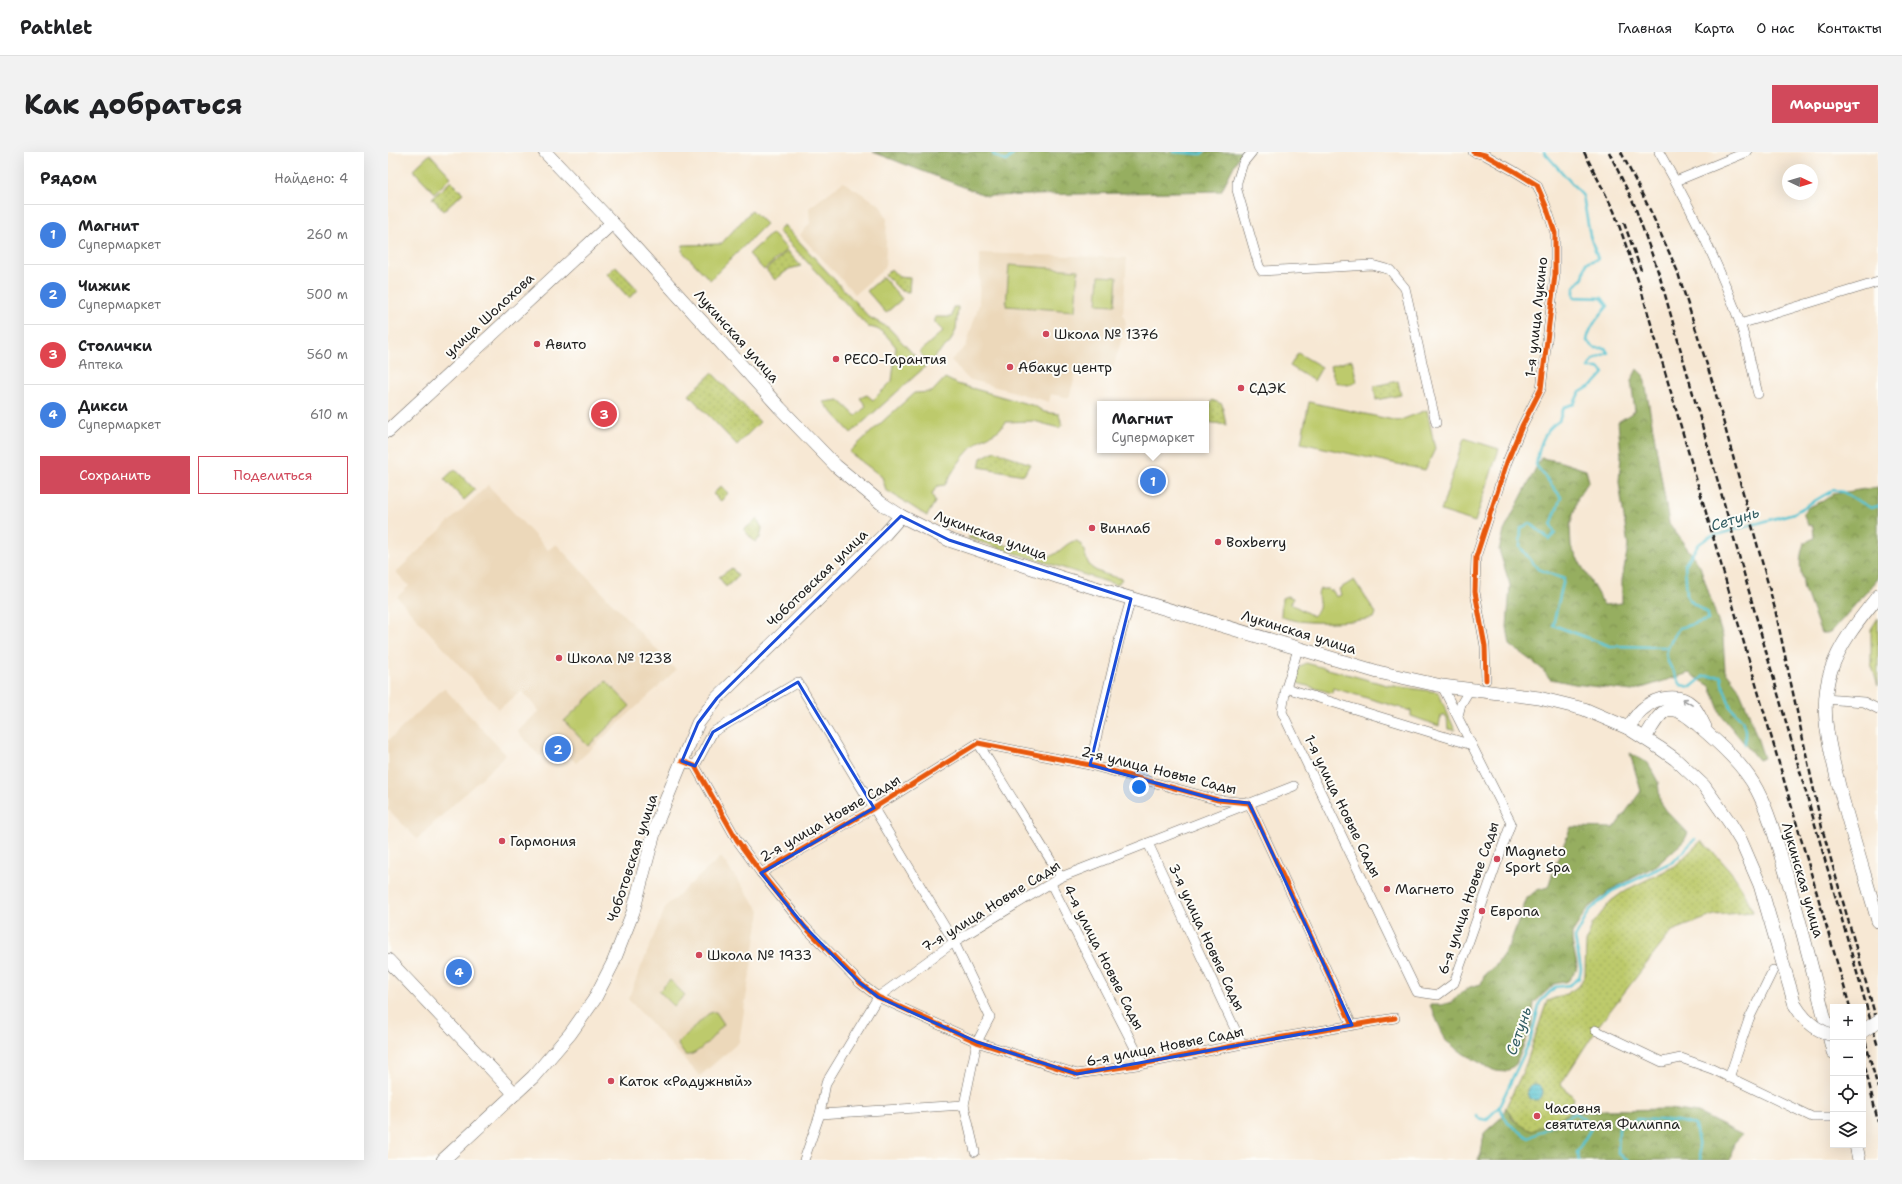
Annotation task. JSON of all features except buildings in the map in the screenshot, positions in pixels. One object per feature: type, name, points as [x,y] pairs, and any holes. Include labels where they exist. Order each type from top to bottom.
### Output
[{"type":"main road","name":"Лукинская улица","points":[[545,152],[612,223],[780,408],[836,466],[901,516],[949,540],[1131,599],[1298,649],[1378,672],[1442,686],[1556,701],[1584,709],[1628,728],[1645,738],[1675,759],[1697,778],[1730,823],[1741,842],[1760,885],[1795,1005],[1799,1013],[1812,1026],[1820,1031],[1830,1034]]},
{"type":"main road","name":"улица Шолохова","points":[[388,430],[612,223]]},
{"type":"main road","name":"Чоботовская улица","points":[[443,1160],[533,1077],[570,1034],[594,1000],[613,963],[633,912],[657,822],[698,723],[717,698],[886,534],[901,516]]},
{"type":"main road","points":[[1878,596],[1847,636],[1837,655],[1831,671],[1826,699],[1827,736],[1848,819],[1878,921]]},
{"type":"main road","name":"Лукинская улица","points":[[1628,728],[1645,706],[1659,700],[1677,698],[1688,702],[1696,709],[1709,734]]},
{"type":"main road","name":"Лукинская улица","points":[[1645,738],[1659,716],[1666,711],[1674,709],[1684,712],[1709,734],[1742,770],[1756,788],[1764,805],[1797,911],[1830,1040]]},
{"type":"main road","points":[[388,960],[515,1094]]},
{"type":"main road","points":[[1866,1029],[1878,1021]]},
{"type":"main road","points":[[1857,1148],[1859,1160]]},
{"type":"street","points":[[1252,152],[1243,163],[1239,172],[1237,190],[1259,266],[1262,271],[1372,265],[1390,270],[1405,288],[1436,423]]},
{"type":"street","name":"1-я улица Лукино","points":[[1473,152],[1485,155],[1514,170],[1537,185],[1555,233],[1555,275],[1541,389],[1522,426],[1507,462],[1476,556],[1475,592],[1485,646],[1486,680]]},
{"type":"street","points":[[1659,152],[1676,181],[1720,272],[1740,324],[1758,394]]},
{"type":"street","points":[[1676,181],[1747,152]]},
{"type":"street","points":[[1740,324],[1878,282]]},
{"type":"street","points":[[1090,765],[1120,637],[1131,599]]},
{"type":"street","name":"1-я улица Новые Сады","points":[[1298,649],[1286,688],[1282,712],[1417,992]]},
{"type":"street","points":[[682,761],[695,766],[713,732],[798,682],[954,942],[990,1017],[977,1042],[964,1104],[975,1152]]},
{"type":"street","name":"6-я улица Новые Сады","points":[[1417,992],[1438,995],[1454,983],[1511,823],[1442,686]]},
{"type":"street","points":[[1286,688],[1472,745]]},
{"type":"street","points":[[1458,716],[1460,704],[1470,689]]},
{"type":"street","points":[[1826,699],[1864,702],[1878,709]]},
{"type":"street","name":"2-я улица Новые Сады","points":[[761,872],[874,808],[978,743],[1090,765],[1218,800],[1249,803],[1352,1025]]},
{"type":"street","name":"4-я улица Новые Сады","points":[[978,743],[1060,877]]},
{"type":"street","name":"6-я улица Новые Сады","points":[[695,766],[737,840],[761,872],[806,927],[860,983],[878,998],[977,1042],[1077,1074],[1143,1064],[1242,1044],[1395,1018]]},
{"type":"street","name":"7-я улица Новые Сады","points":[[804,1160],[820,1114],[826,1083],[878,998],[954,942],[1051,884],[1060,877],[1294,786]]},
{"type":"street","name":"3-я улица Новые Сады","points":[[1148,843],[1242,1044]]},
{"type":"street","name":"4-я улица Новые Сады","points":[[1051,884],[1143,1064]]},
{"type":"street","points":[[1729,1078],[1749,1019],[1773,970]]},
{"type":"street","points":[[1595,1030],[1662,1062],[1681,1058],[1712,1069],[1812,1116],[1830,1117]]},
{"type":"street","points":[[820,1114],[964,1104]]},
{"type":"highlighted area","points":[[901,516],[949,540],[1131,599],[1090,765],[1218,800],[1249,803],[1352,1025],[1077,1074],[977,1042],[878,997],[860,983],[805,927],[761,873],[874,808],[798,682],[713,732],[695,766],[682,761],[698,723],[717,698]]},
{"type":"shaded area","points":[[843,182],[880,205],[887,218],[885,268],[855,294],[800,235],[810,223],[809,208]]},
{"type":"shaded area","name":"Школа № 1376","points":[[980,253],[1127,258],[1123,314],[1126,323],[1111,376],[1078,366],[1069,398],[1051,394],[1049,402],[968,379],[951,360],[966,346],[979,304]]},
{"type":"shaded area","name":"Школа № 1238","points":[[488,485],[548,550],[556,544],[676,670],[576,763],[555,742],[540,757],[517,731],[539,711],[522,691],[499,709],[397,597],[409,586],[396,572]]},
{"type":"shaded area","points":[[444,688],[506,755],[417,839],[388,809],[388,741]]},
{"type":"shaded area","name":"Школа № 1933","points":[[721,857],[760,911],[739,1042],[700,1076],[628,999],[666,906]]},
{"type":"green space","points":[[873,152],[1246,152],[1238,158],[1221,191],[987,196]]},
{"type":"green space","points":[[430,154],[451,177],[435,193],[413,170]]},
{"type":"green space","points":[[451,181],[463,193],[444,211],[432,198]]},
{"type":"green space","points":[[752,210],[766,224],[710,280],[682,251],[683,245],[721,244]]},
{"type":"green space","points":[[784,225],[869,317],[889,328],[925,367],[851,433],[823,402],[839,400],[856,416],[866,406],[860,398],[867,395],[873,400],[892,381],[896,347],[881,331],[868,327],[778,231]]},
{"type":"green space","points":[[772,233],[787,249],[764,270],[749,254]]},
{"type":"green space","points":[[787,251],[801,266],[789,269],[775,280],[766,270]]},
{"type":"green space","points":[[1009,265],[1078,270],[1075,311],[1006,306]]},
{"type":"green space","points":[[616,266],[638,290],[629,298],[607,274]]},
{"type":"green space","points":[[891,269],[899,277],[910,278],[909,292],[901,291],[885,275]]},
{"type":"green space","points":[[1099,276],[1117,277],[1115,305],[1097,304]]},
{"type":"green space","points":[[883,277],[902,299],[886,313],[867,291]]},
{"type":"green space","points":[[953,307],[958,307],[956,330],[950,342],[929,362],[919,352],[943,331],[935,323],[935,317],[952,317]]},
{"type":"green space","points":[[1298,353],[1322,367],[1314,381],[1290,366]]},
{"type":"green space","points":[[1352,360],[1357,382],[1348,385],[1335,382],[1330,366]]},
{"type":"green space","points":[[1637,369],[1644,376],[1669,523],[1700,566],[1723,637],[1725,670],[1738,687],[1747,708],[1764,758],[1758,760],[1721,715],[1710,686],[1689,673],[1632,691],[1575,684],[1550,679],[1541,668],[1510,645],[1507,627],[1510,585],[1499,550],[1504,531],[1541,458],[1558,461],[1586,470],[1589,481],[1578,497],[1570,526],[1571,547],[1604,605],[1622,603],[1622,580],[1628,546],[1619,482],[1621,455],[1618,422],[1635,411],[1631,381]]},
{"type":"green space","points":[[712,373],[760,422],[737,445],[689,395]]},
{"type":"green space","points":[[945,378],[957,384],[1035,406],[1044,412],[1059,414],[1062,425],[1059,428],[1034,421],[1006,422],[1000,429],[978,442],[963,457],[945,485],[937,486],[932,494],[935,502],[927,516],[886,490],[882,477],[849,452],[914,393],[932,392]]},
{"type":"green space","points":[[1398,381],[1401,395],[1376,400],[1374,386]]},
{"type":"green space","points":[[1212,400],[1222,404],[1226,425],[1209,422],[1209,407]]},
{"type":"green space","points":[[1309,402],[1398,421],[1427,410],[1435,449],[1425,470],[1301,443]]},
{"type":"green space","points":[[1464,438],[1499,449],[1475,522],[1441,511]]},
{"type":"green space","points":[[995,451],[1030,464],[1024,475],[979,467],[981,458]]},
{"type":"green space","points":[[455,469],[475,490],[464,500],[444,479]]},
{"type":"green space","points":[[721,486],[728,493],[721,501],[713,494]]},
{"type":"green space","points":[[1878,487],[1878,579],[1832,631],[1821,633],[1807,595],[1804,591],[1800,568],[1800,560],[1804,543],[1814,538],[1813,526],[1808,525],[1803,513],[1807,508],[1823,501],[1833,494]]},
{"type":"green space","points":[[757,519],[762,528],[760,538],[755,542],[744,530]]},
{"type":"green space","points":[[970,535],[1048,557],[1056,554],[1073,541],[1077,541],[1082,546],[1089,565],[1092,568],[1102,573],[1122,579],[1117,585],[968,538]]},
{"type":"green space","points":[[732,568],[738,576],[726,587],[719,577]]},
{"type":"green space","points":[[1354,580],[1376,613],[1374,618],[1340,622],[1312,622],[1299,621],[1281,616],[1282,598],[1287,596],[1293,598],[1291,604],[1313,616],[1319,609],[1318,596],[1320,589],[1328,589],[1333,591],[1336,597],[1341,595],[1339,589]]},
{"type":"green space","points":[[1878,618],[1878,686],[1871,663],[1871,629]]},
{"type":"green space","points":[[1306,663],[1387,685],[1438,692],[1455,730],[1448,729],[1447,717],[1441,715],[1439,726],[1411,716],[1411,711],[1333,688],[1332,693],[1297,683],[1296,673],[1300,667]]},
{"type":"green space","points":[[606,681],[630,706],[588,746],[564,721]]},
{"type":"green space","points":[[1630,753],[1648,763],[1658,782],[1660,801],[1666,810],[1688,833],[1684,841],[1657,865],[1612,889],[1588,908],[1572,933],[1572,942],[1577,965],[1576,971],[1568,981],[1554,984],[1534,1003],[1531,1027],[1516,1064],[1506,1072],[1495,1071],[1464,1054],[1446,1041],[1430,1005],[1441,1005],[1452,1002],[1460,993],[1470,987],[1481,984],[1485,974],[1496,965],[1509,946],[1527,898],[1537,890],[1548,887],[1571,827],[1614,828],[1641,791]]},
{"type":"green space","points":[[1701,841],[1726,865],[1738,881],[1753,912],[1714,915],[1672,931],[1599,1025],[1561,1084],[1574,1098],[1569,1113],[1532,1131],[1519,1124],[1511,1116],[1506,1107],[1525,1067],[1547,1001],[1566,994],[1579,986],[1585,975],[1586,942],[1592,925],[1611,901],[1626,890],[1675,866]]},
{"type":"green space","points":[[670,980],[685,995],[674,1006],[659,991]]},
{"type":"green space","points":[[716,1012],[724,1024],[701,1049],[690,1055],[685,1055],[678,1045],[679,1042],[708,1014]]},
{"type":"green space","points":[[1506,1107],[1512,1119],[1532,1131],[1569,1113],[1605,1110],[1670,1109],[1698,1113],[1742,1135],[1734,1143],[1730,1160],[1478,1160],[1481,1154],[1484,1133],[1502,1117]]},
{"type":"water","points":[[1535,1084],[1542,1089],[1543,1092],[1538,1099],[1535,1100],[1528,1095],[1527,1092],[1532,1085]]},
{"type":"waterway","points":[[992,152],[994,155],[1006,161],[1016,152]]},
{"type":"waterway","points":[[1173,152],[1201,154],[1204,152]]},
{"type":"waterway","points":[[1544,152],[1583,196],[1590,236],[1598,259],[1586,263],[1583,278],[1574,287],[1574,297],[1602,298],[1608,306],[1592,326],[1587,341],[1595,348],[1605,348],[1608,353],[1594,360],[1589,368],[1599,368],[1604,373],[1594,384],[1579,393],[1574,404],[1564,407],[1559,421],[1545,434],[1540,446],[1536,465],[1561,497],[1551,525],[1555,533],[1549,539],[1530,523],[1521,528],[1520,547],[1538,569],[1564,579],[1553,625],[1610,646],[1666,647]]},
{"type":"waterway","name":"Сетунь","points":[[1745,744],[1745,730],[1742,720],[1731,708],[1721,676],[1704,676],[1691,687],[1681,685],[1666,657],[1669,646],[1679,628],[1708,620],[1708,614],[1687,596],[1685,564],[1699,544],[1709,537],[1794,513],[1833,490],[1843,492],[1871,508],[1878,506]]},
{"type":"waterway","name":"Сетунь","points":[[1579,1160],[1577,1152],[1593,1125],[1575,1113],[1529,1138],[1508,1123],[1499,1107],[1530,1041],[1540,1002],[1555,987],[1570,985],[1579,978],[1581,969],[1575,938],[1590,910],[1612,891],[1674,861],[1695,839]]},
{"type":"waterway","points":[[1476,1115],[1478,1118],[1486,1120],[1499,1107]]},
{"type":"waterway","name":"Сетунь","points":[[1629,1160],[1618,1154],[1619,1128],[1637,1119],[1677,1121],[1695,1125],[1701,1160]]},
{"type":"railway","points":[[1584,152],[1614,211],[1640,286],[1849,1004]]},
{"type":"railway","points":[[1609,152],[1634,204],[1660,277],[1878,1047]]},
{"type":"railway","points":[[1621,152],[1650,210],[1677,270],[1713,384],[1775,609],[1822,828],[1878,1025]]},
{"type":"railway","points":[[1624,223],[1641,270]]},
{"type":"railway","points":[[1865,1040],[1878,1088]]},
{"type":"railway","points":[[1866,1071],[1878,1122]]},
{"type":"cycle path","points":[[1473,152],[1485,155],[1537,185],[1555,233],[1555,275],[1541,389],[1522,426],[1507,462],[1476,557],[1475,592],[1485,646],[1486,680]]},
{"type":"cycle path","points":[[761,873],[874,808],[978,743],[1090,765],[1218,800],[1249,803],[1352,1025]]},
{"type":"cycle path","points":[[682,761],[695,766],[737,840],[761,873],[805,927],[860,983],[878,997],[977,1042],[1077,1074],[1143,1064],[1242,1044],[1395,1018]]},
{"type":"place","name":"Школа № 1376","points":[[1046,334]]},
{"type":"place","name":"Авито","points":[[537,344]]},
{"type":"place","name":"РЕСО-Гарантия","points":[[836,359]]},
{"type":"place","name":"Абакус центр","points":[[1010,367]]},
{"type":"place","name":"СДЭК","points":[[1241,388]]},
{"type":"place","name":"Столички","points":[[604,414]]},
{"type":"place","name":"Магнит","points":[[1153,481]]},
{"type":"place","name":"Винлаб","points":[[1092,528]]},
{"type":"place","name":"Boxberry","points":[[1218,542]]},
{"type":"place","name":"Школа № 1238","points":[[559,658]]},
{"type":"place","name":"Чижик","points":[[558,749]]},
{"type":"place","name":"Гармония","points":[[502,841]]},
{"type":"place","name":"Magneto Sport Spa","points":[[1497,859]]},
{"type":"place","name":"Магнето","points":[[1387,889]]},
{"type":"place","name":"Европа","points":[[1482,911]]},
{"type":"place","name":"Школа № 1933","points":[[699,955]]},
{"type":"place","name":"Дикси","points":[[459,972]]},
{"type":"place","name":"Каток «Радужный»","points":[[611,1081]]},
{"type":"place","name":"Часовня святителя Филиппа","points":[[1537,1116]]}]
